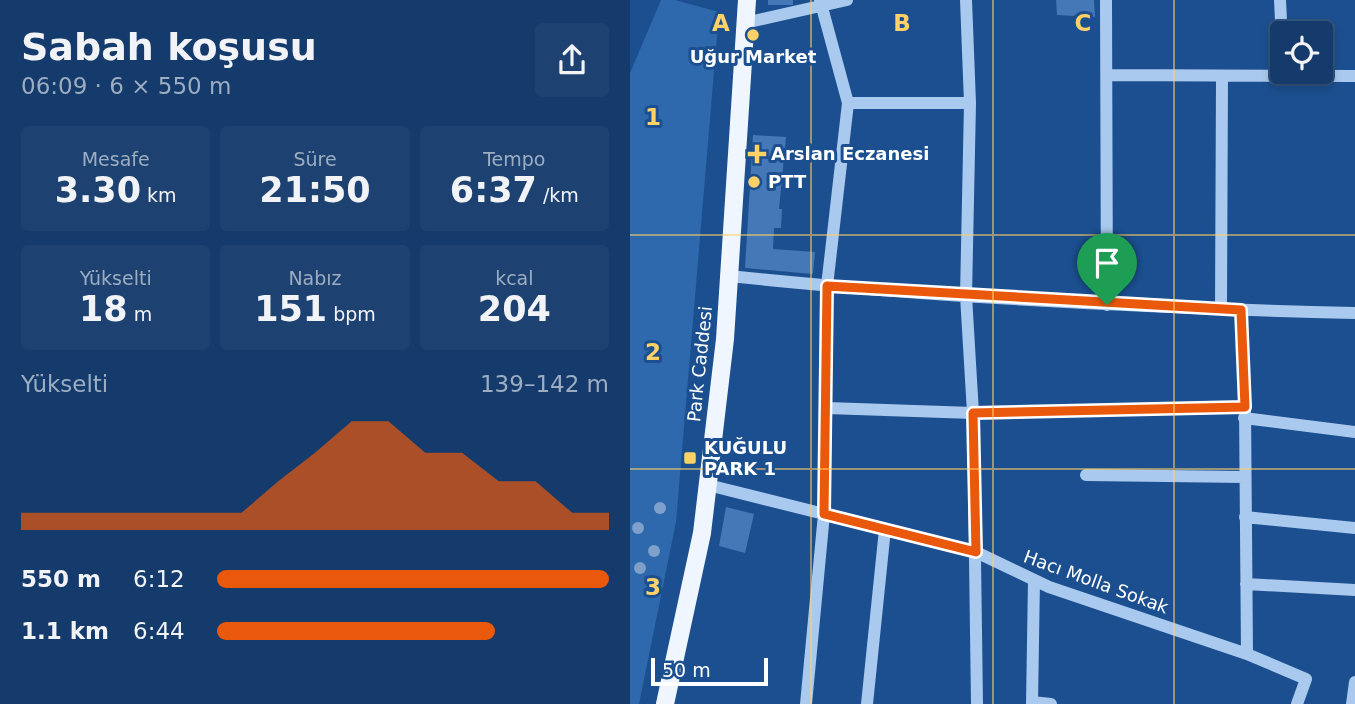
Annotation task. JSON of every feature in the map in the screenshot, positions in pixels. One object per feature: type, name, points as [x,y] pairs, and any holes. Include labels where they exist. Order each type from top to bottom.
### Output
[{"type":"main road","name":"Park Caddesi","points":[[665,704],[702,534],[708,485],[729,276],[744,10]]},
{"type":"street","points":[[744,10],[847,0]]},
{"type":"street","points":[[966,0],[970,103],[966,296],[973,413],[976,704]]},
{"type":"street","points":[[1106,0],[1107,305]]},
{"type":"street","points":[[1280,0],[1281,21]]},
{"type":"street","points":[[806,704],[824,514],[827,286],[848,103],[821,3]]},
{"type":"street","points":[[1107,75],[1222,78],[1270,76]]},
{"type":"street","points":[[1333,76],[1355,76]]},
{"type":"street","points":[[1221,308],[1222,78]]},
{"type":"street","points":[[848,103],[970,103]]},
{"type":"street","points":[[729,276],[827,286],[1107,305],[1355,313]]},
{"type":"street","points":[[1241,310],[1247,654]]},
{"type":"street","points":[[827,408],[973,413],[1244,412],[1355,432]]},
{"type":"street","points":[[1086,475],[1245,477]]},
{"type":"street","name":"Hacı Molla Sokak","points":[[708,485],[976,552],[1034,580],[1247,654],[1306,678],[1297,704]]},
{"type":"street","points":[[1245,517],[1355,528]]},
{"type":"street","points":[[867,704],[885,529]]},
{"type":"street","points":[[1034,580],[1032,703],[1051,704]]},
{"type":"street","points":[[1246,584],[1355,590]]},
{"type":"street","points":[[1352,704],[1355,682]]},
{"type":"shaded area","points":[[661,0],[675,0],[719,12],[676,522],[639,704],[630,704],[630,73]]},
{"type":"building","points":[[768,0],[793,0],[793,5],[768,5]]},
{"type":"building","points":[[1056,0],[1094,0],[1095,17],[1057,15]]},
{"type":"building","points":[[753,135],[786,137],[779,209],[782,209],[781,228],[774,228],[773,249],[815,252],[813,274],[745,268]]},
{"type":"building","points":[[726,507],[754,514],[745,553],[719,546]]},
{"type":"place","name":"Uğur Market","points":[[753,35]]},
{"type":"place","name":"Arslan Eczanesi","points":[[757,154]]},
{"type":"place","name":"PTT","points":[[754,182]]},
{"type":"place","name":"KUĞULU PARK 1","points":[[690,458]]},
{"type":"route","points":[[827,286],[1107,305],[1241,310],[1245,407],[973,413],[976,552],[824,514],[827,286]]}]
